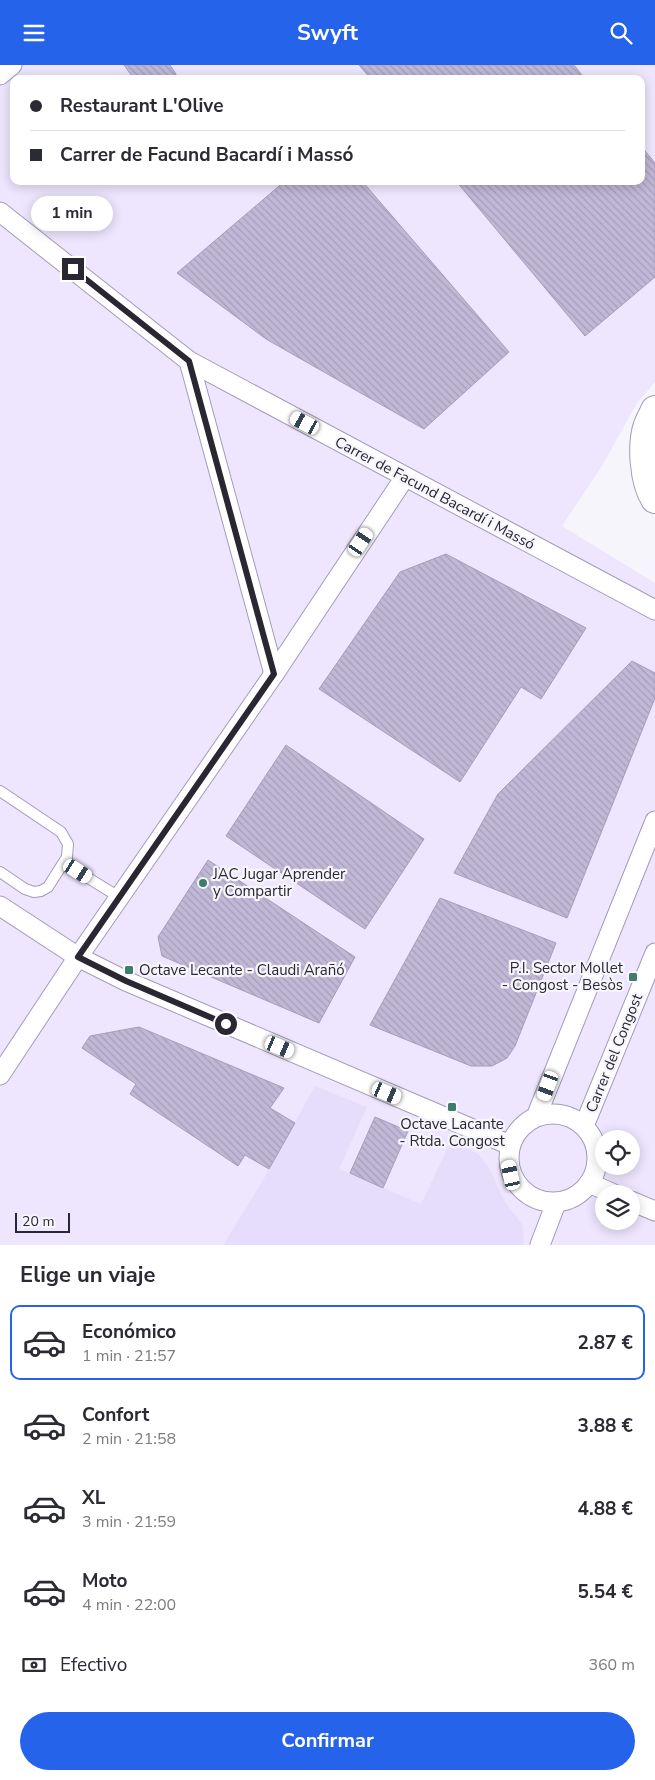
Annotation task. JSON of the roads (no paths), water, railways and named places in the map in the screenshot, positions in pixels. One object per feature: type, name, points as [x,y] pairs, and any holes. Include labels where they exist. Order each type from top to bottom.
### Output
[{"type":"highway","points":[[655,410],[647,425],[644,446],[646,475],[651,493],[655,499]]},
{"type":"street","points":[[0,75],[12,65]]},
{"type":"street","name":"Carrer de Facund Bacardí i Massó","points":[[0,212],[189,361],[655,610]]},
{"type":"street","points":[[189,361],[274,674]]},
{"type":"street","points":[[0,1075],[78,957],[274,674],[405,477]]},
{"type":"street","points":[[536,1117],[655,821]]},
{"type":"street","points":[[0,906],[78,957],[137,986],[510,1145]]},
{"type":"street","name":"Carrer del Congost","points":[[584,1126],[655,953]]},
{"type":"street","points":[[552,1114],[568,1117],[584,1126],[592,1138],[597,1152],[596,1168],[589,1183],[578,1194],[566,1201],[556,1203],[544,1202],[535,1199],[518,1186],[511,1175],[508,1160],[513,1138],[523,1126],[536,1117],[552,1114]]},
{"type":"street","points":[[589,1183],[595,1186]]},
{"type":"street","points":[[540,1245],[556,1203]]},
{"type":"street","points":[[640,1205],[655,1211]]},
{"type":"lane","points":[[0,791],[61,832],[68,844],[67,857],[64,863],[48,887],[41,891],[34,892],[25,889],[0,872]]},
{"type":"lane","points":[[64,863],[119,897]]},
{"type":"place","name":"JAC Jugar Aprender y Compartir","points":[[203,883]]},
{"type":"place","name":"Octave Lecante - Claudi Arañó","points":[[129,970]]},
{"type":"place","name":"P.I. Sector Mollet - Congost - Besòs","points":[[633,977]]},
{"type":"place","name":"Octave Lacante - Rtda. Congost","points":[[452,1107]]}]
